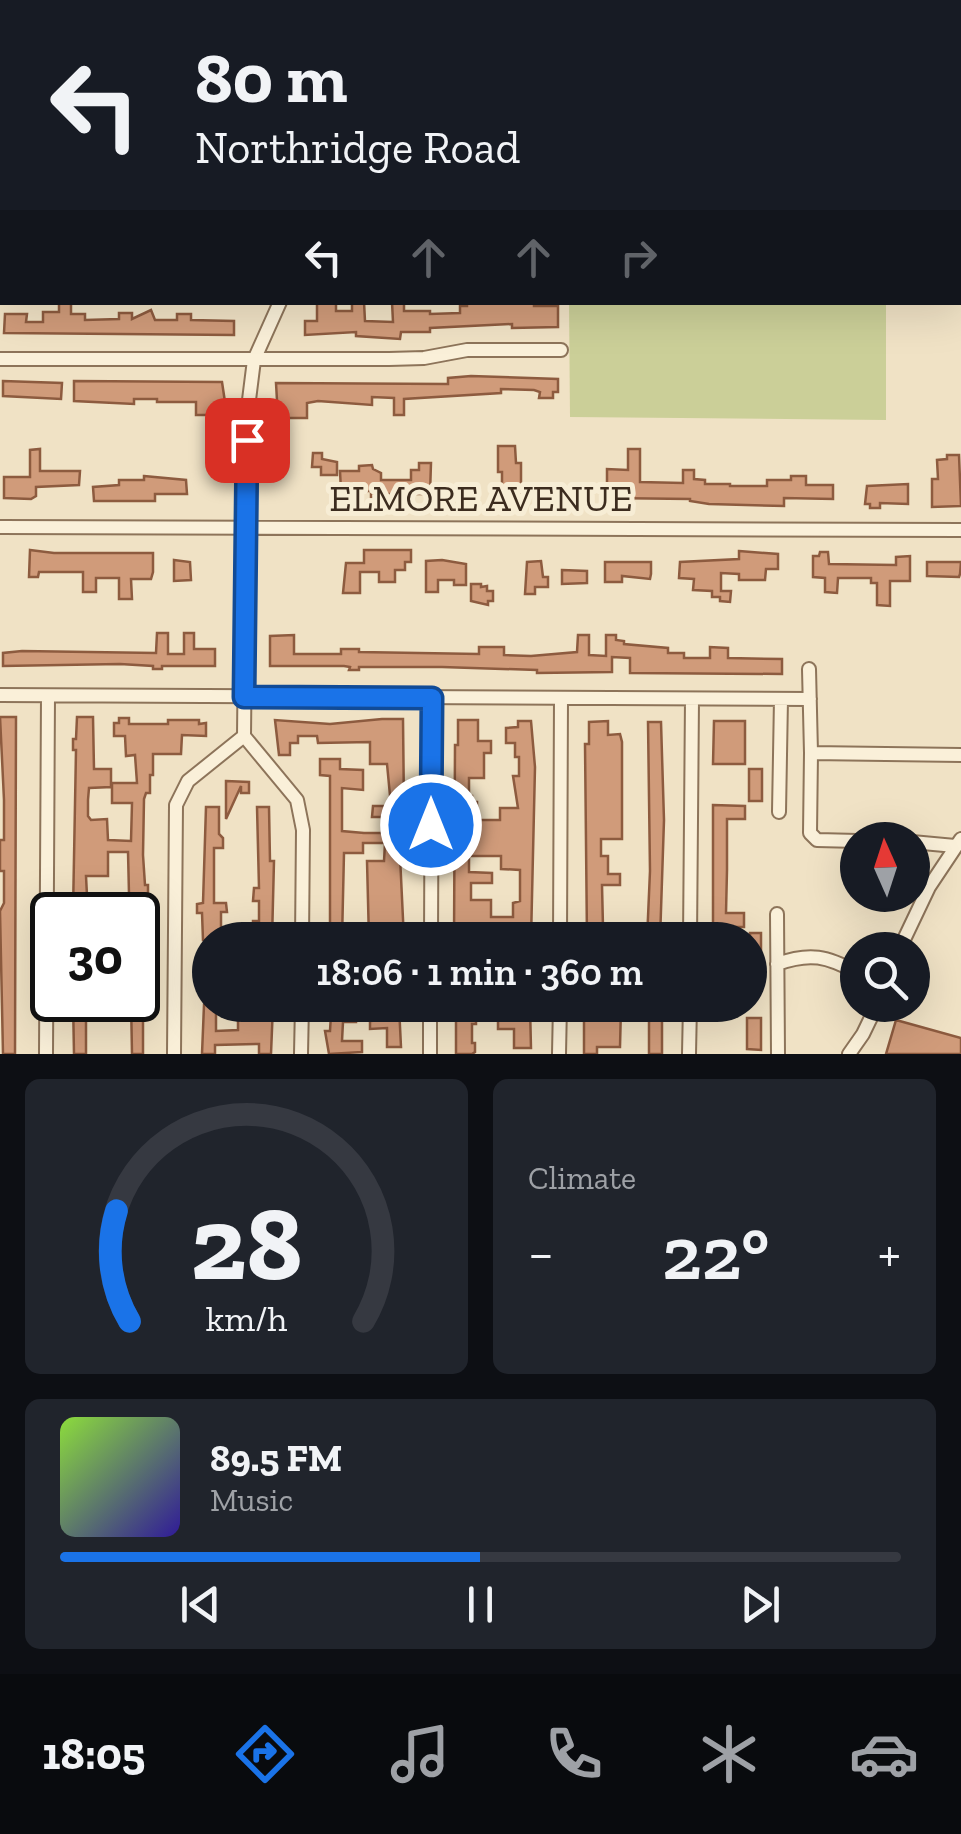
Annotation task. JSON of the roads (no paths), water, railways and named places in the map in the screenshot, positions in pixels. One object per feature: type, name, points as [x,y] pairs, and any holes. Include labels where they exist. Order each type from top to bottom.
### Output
[{"type":"street","points":[[247,416],[254,360],[279,305]]},
{"type":"street","points":[[0,359],[424,358],[467,350],[561,350]]},
{"type":"street","points":[[247,440],[244,736],[298,800],[302,830],[302,922]]},
{"type":"street","name":"ELMORE AVENUE","points":[[0,526],[961,530]]},
{"type":"street","points":[[809,669],[810,832],[817,840],[840,840]]},
{"type":"street","points":[[0,695],[810,699]]},
{"type":"street","points":[[46,1054],[48,696]]},
{"type":"street","points":[[430,922],[432,698]]},
{"type":"street","points":[[560,922],[561,698]]},
{"type":"street","points":[[690,922],[692,699]]},
{"type":"street","points":[[779,812],[784,699]]},
{"type":"street","points":[[174,1054],[176,806],[188,781],[244,736]]},
{"type":"street","points":[[810,752],[961,755]]},
{"type":"street","points":[[930,842],[958,842]]},
{"type":"street","points":[[907,932],[928,887],[958,842]]},
{"type":"street","points":[[777,914],[778,1054]]},
{"type":"street","points":[[778,964],[800,955],[817,956],[840,966]]},
{"type":"street","points":[[302,1022],[302,1054]]},
{"type":"street","points":[[430,1022],[430,1054]]},
{"type":"street","points":[[560,1022],[560,1054]]},
{"type":"street","points":[[690,1022],[690,1054]]},
{"type":"street","points":[[848,1054],[869,1022]]}]
